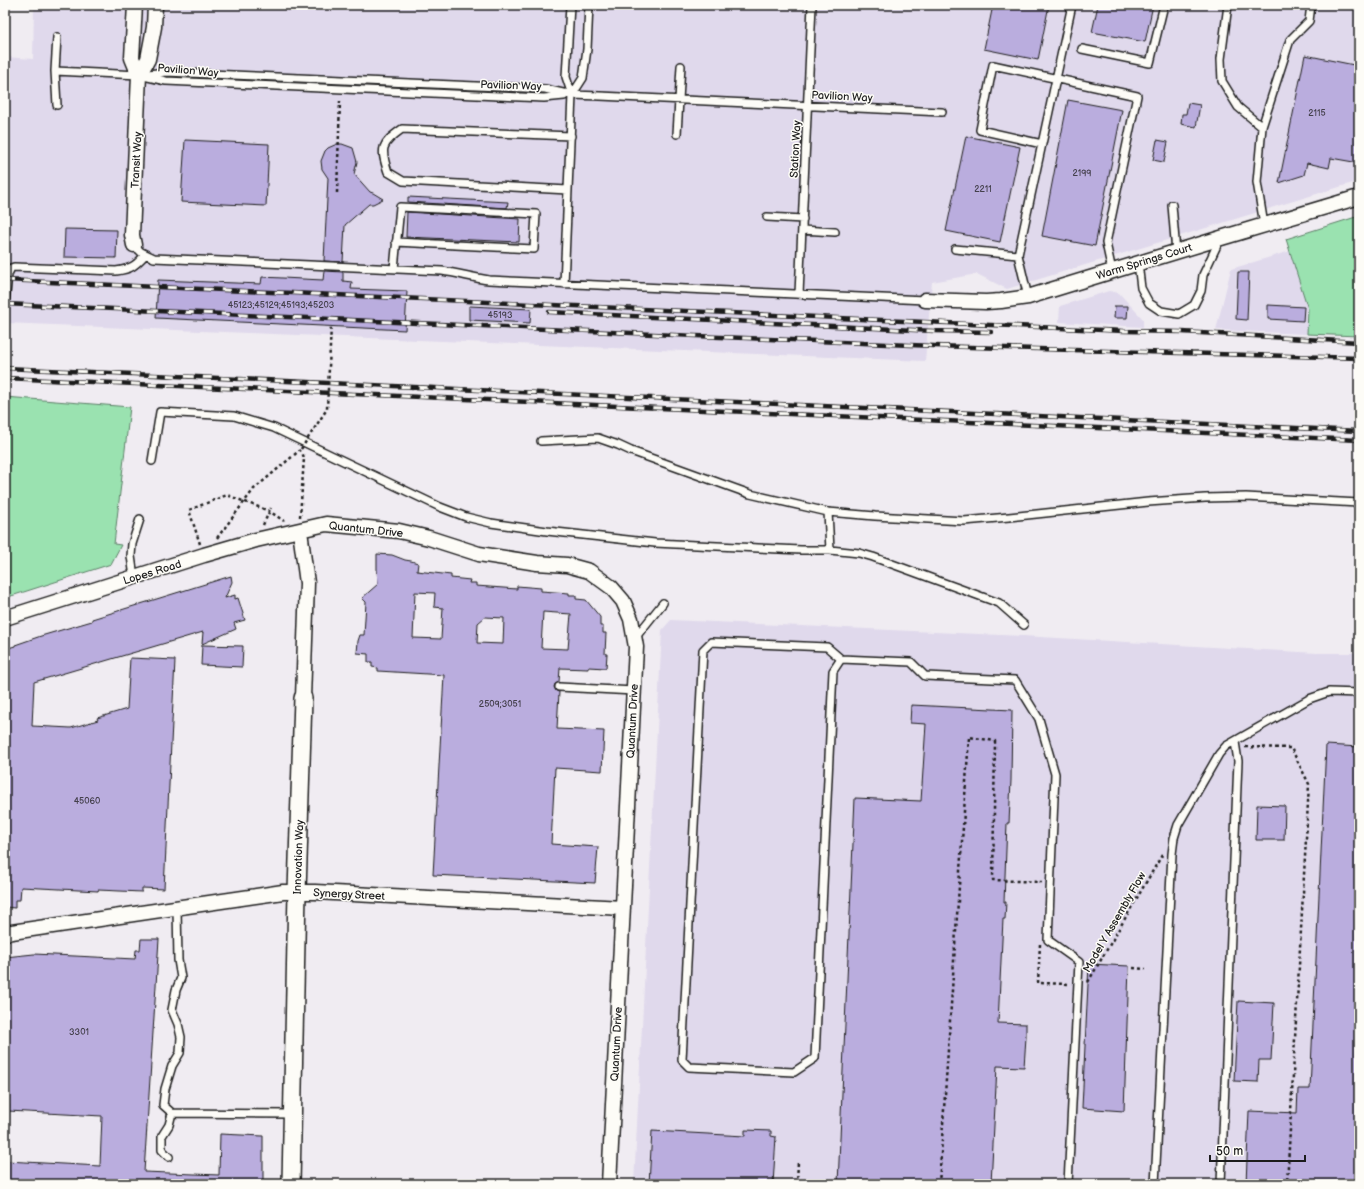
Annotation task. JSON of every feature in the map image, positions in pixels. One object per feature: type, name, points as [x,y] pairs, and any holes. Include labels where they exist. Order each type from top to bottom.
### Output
[{"type":"street","name":"Transit Way","points":[[134,245],[132,235],[139,75],[132,58],[135,5]]},
{"type":"street","name":"Transit Way","points":[[139,75],[148,59],[154,27],[155,5]]},
{"type":"street","name":"Warm Springs Court","points":[[926,300],[1001,302],[1028,297],[1359,197]]},
{"type":"street","name":"Quantum Drive","points":[[300,531],[326,524],[399,531],[429,538],[478,554],[537,563],[567,565],[589,570],[611,587],[623,601],[631,618],[635,638],[636,656],[609,1184]]},
{"type":"street","name":"Lopes Road","points":[[5,618],[256,540],[300,531]]},
{"type":"street","name":"Innovation Way","points":[[291,1184],[297,892],[307,583],[300,531]]},
{"type":"street","name":"Synergy Street","points":[[5,933],[283,892],[623,908]]},
{"type":"lane","points":[[564,284],[572,95],[566,77],[570,5]]},
{"type":"lane","points":[[572,95],[583,78],[587,49],[589,5]]},
{"type":"lane","name":"Station Way","points":[[799,294],[812,5]]},
{"type":"lane","points":[[1028,297],[1018,255],[1072,5]]},
{"type":"lane","points":[[1082,49],[1150,62],[1164,5]]},
{"type":"lane","points":[[1228,5],[1221,59],[1222,81],[1238,107],[1262,127]]},
{"type":"lane","points":[[1264,225],[1257,182],[1262,127],[1290,40],[1309,21],[1311,5]]},
{"type":"lane","points":[[57,37],[55,71],[57,105]]},
{"type":"lane","points":[[1042,144],[980,130],[993,65],[1137,96],[1106,243],[1112,271]]},
{"type":"lane","points":[[677,134],[681,66]]},
{"type":"lane","name":"Pavilion Way","points":[[55,71],[139,75],[166,81],[197,83],[544,98],[572,95],[942,112]]},
{"type":"lane","points":[[568,190],[403,181],[388,172],[382,155],[387,140],[402,130],[571,136]]},
{"type":"lane","points":[[1172,205],[1176,252]]},
{"type":"lane","points":[[394,269],[396,242],[400,207],[536,214],[534,249],[396,242]]},
{"type":"lane","points":[[767,217],[803,219]]},
{"type":"lane","points":[[802,230],[835,232]]},
{"type":"lane","points":[[1138,263],[1142,288],[1149,303],[1161,311],[1179,314],[1194,305],[1201,291],[1203,275],[1221,238]]},
{"type":"lane","points":[[134,245],[145,254],[154,258],[168,259],[449,272],[489,280],[926,300]]},
{"type":"lane","points":[[956,249],[1018,255]]},
{"type":"lane","points":[[5,304],[8,274],[9,270],[14,267],[116,271],[129,269],[137,264],[145,254]]},
{"type":"lane","points":[[152,461],[160,412],[234,416],[274,428],[440,507],[466,517],[491,523],[547,531],[655,543],[830,550],[859,553],[999,603],[1024,625]]},
{"type":"lane","points":[[541,441],[598,438],[618,445],[631,452],[750,494],[828,512],[882,517],[964,521],[1148,502],[1205,498],[1246,497],[1359,503]]},
{"type":"lane","points":[[828,512],[830,550]]},
{"type":"lane","points":[[134,577],[131,556],[132,544],[140,519]]},
{"type":"lane","points":[[635,638],[663,603]]},
{"type":"lane","points":[[841,659],[832,671],[815,1058],[794,1072],[688,1067],[682,1060],[703,650],[711,642],[827,647],[841,659],[911,662],[925,676],[1015,680],[1039,719],[1055,774],[1048,940],[1079,962],[1068,1184]]},
{"type":"lane","points":[[559,687],[634,691]]},
{"type":"lane","points":[[1155,1184],[1174,838],[1178,825],[1219,754],[1226,746],[1309,698],[1329,692],[1359,693]]},
{"type":"lane","points":[[1221,1184],[1238,761],[1235,742]]},
{"type":"lane","points":[[177,908],[178,960],[181,978],[176,990],[172,1010],[178,1024],[181,1037],[180,1053],[172,1066],[165,1090],[163,1104],[172,1113],[292,1114]]},
{"type":"lane","points":[[169,1156],[162,1150],[162,1136],[169,1125],[172,1113]]},
{"type":"path","points":[[337,193],[340,101]]},
{"type":"path","points":[[204,556],[254,489],[301,449],[327,409],[332,326]]},
{"type":"path","points":[[300,531],[304,458]]},
{"type":"path","points":[[204,556],[189,510],[227,495],[270,511],[300,531]]},
{"type":"path","points":[[939,1184],[969,737],[995,741],[993,880],[1043,882]]},
{"type":"path","points":[[1226,746],[1291,748],[1310,784],[1287,1184]]},
{"type":"path","name":"Model Y Assembly Flow","points":[[1087,984],[1163,855]]},
{"type":"path","name":"Model Y Assembly Flow","points":[[1040,937],[1038,983],[1073,984]]},
{"type":"path","points":[[1133,968],[1146,969]]},
{"type":"path","points":[[797,1184],[798,1162]]},
{"type":"shaded area","points":[[34,5],[1359,5],[1359,181],[1007,289],[977,274],[932,282],[925,361],[5,323],[5,57],[33,59]]},
{"type":"shaded area","points":[[1290,251],[1308,309],[1307,334],[1216,330],[1231,269]]},
{"type":"shaded area","points":[[1109,291],[1119,293],[1143,319],[1143,327],[1059,322],[1060,306]]},
{"type":"shaded area","points":[[671,620],[1023,636],[1317,653],[1359,653],[1359,1184],[634,1184],[662,630]]},
{"type":"green space","points":[[1359,216],[1359,336],[1307,334],[1308,309],[1286,239]]},
{"type":"green space","points":[[5,397],[130,407],[114,544],[121,545],[111,564],[5,598]]},
{"type":"building","points":[[993,5],[1049,5],[1038,60],[984,49]]},
{"type":"building","points":[[1098,5],[1153,5],[1145,42],[1092,32]]},
{"type":"building","points":[[1305,55],[1359,66],[1359,163],[1331,158],[1329,168],[1307,163],[1304,175],[1279,183]]},
{"type":"building","points":[[1068,100],[1122,110],[1095,246],[1042,236]]},
{"type":"building","points":[[1188,103],[1200,105],[1196,127],[1181,124],[1182,114],[1186,114]]},
{"type":"building","points":[[966,136],[1020,147],[1000,242],[946,231]]},
{"type":"building","points":[[185,140],[269,144],[266,206],[181,202]]},
{"type":"building","points":[[1157,140],[1168,142],[1164,162],[1153,160]]},
{"type":"building","points":[[337,144],[342,144],[353,148],[357,162],[354,174],[370,192],[383,199],[373,204],[369,204],[345,225],[343,262],[324,261],[328,178],[322,169],[321,161],[325,151]]},
{"type":"building","points":[[408,197],[508,202],[507,208],[408,202]]},
{"type":"building","points":[[407,212],[520,219],[519,242],[406,237]]},
{"type":"building","points":[[65,229],[117,230],[116,258],[64,257]]},
{"type":"building","points":[[324,271],[343,272],[343,281],[352,282],[351,289],[407,291],[405,330],[156,318],[158,280],[261,284],[262,277],[323,280]]},
{"type":"building","points":[[1238,272],[1249,272],[1247,320],[1236,319]]},
{"type":"building","points":[[1268,305],[1304,307],[1303,321],[1268,319]]},
{"type":"building","points":[[469,306],[531,309],[530,323],[469,320]]},
{"type":"building","points":[[1115,306],[1128,306],[1127,318],[1114,318]]},
{"type":"building","points":[[377,554],[392,555],[418,563],[417,571],[451,575],[451,578],[470,580],[469,583],[476,583],[476,586],[517,589],[517,586],[541,588],[541,591],[569,593],[569,595],[576,595],[576,599],[586,600],[600,617],[600,626],[603,626],[603,633],[606,633],[606,668],[560,668],[559,682],[555,684],[554,687],[556,691],[559,692],[557,729],[604,731],[602,771],[555,768],[551,844],[598,847],[595,883],[433,875],[444,675],[378,671],[378,668],[372,667],[372,662],[368,662],[368,654],[357,653],[360,635],[364,635],[366,602],[362,598],[378,584]],"holes":[[[415,592],[435,593],[434,607],[443,608],[441,639],[413,638]],[[543,612],[571,614],[568,649],[541,648]],[[485,617],[504,618],[503,644],[477,643],[478,623]]]},
{"type":"building","points":[[231,576],[232,582],[225,598],[235,595],[235,599],[238,598],[245,620],[234,623],[236,629],[202,644],[203,632],[34,682],[32,726],[71,728],[127,709],[130,658],[175,660],[164,889],[142,888],[142,892],[21,887],[20,900],[15,900],[15,908],[5,907],[5,649],[41,636],[92,621],[92,619]]},
{"type":"building","points":[[202,645],[243,646],[242,667],[201,665]]},
{"type":"building","points":[[911,705],[1012,710],[1011,780],[1009,823],[1007,823],[1004,902],[1006,902],[1005,919],[1003,919],[998,1023],[1026,1024],[1026,1037],[1024,1067],[997,1066],[991,1184],[838,1184],[855,798],[921,801],[926,724],[910,723]]},
{"type":"building","points":[[1326,745],[1359,747],[1359,1184],[1246,1184],[1249,1111],[1297,1113],[1298,1089],[1310,1089]]},
{"type":"building","points":[[1257,805],[1285,806],[1284,840],[1256,840]]},
{"type":"building","points":[[141,939],[159,939],[144,1172],[219,1175],[220,1134],[263,1136],[263,1184],[5,1184],[6,1161],[100,1166],[102,1116],[8,1111],[9,1105],[5,1105],[5,957],[34,954],[135,959],[136,950],[140,950]]},
{"type":"building","points":[[1089,964],[1129,966],[1124,1111],[1082,1108]]},
{"type":"building","points":[[1238,1001],[1274,1003],[1271,1060],[1259,1060],[1258,1082],[1234,1081]]},
{"type":"building","points":[[745,1130],[771,1131],[771,1136],[776,1137],[773,1184],[649,1184],[652,1131],[745,1136]]},
{"type":"railway","points":[[5,280],[1124,331],[1182,332],[1359,342]]},
{"type":"railway","points":[[5,304],[934,346],[1359,358]]},
{"type":"railway","points":[[549,312],[934,331],[991,332]]},
{"type":"railway","points":[[5,368],[1359,431]]},
{"type":"railway","points":[[5,378],[1359,440]]}]
